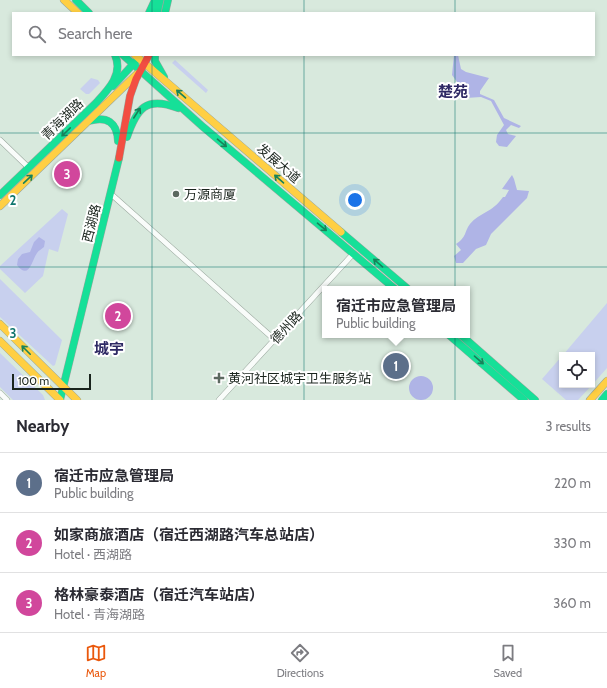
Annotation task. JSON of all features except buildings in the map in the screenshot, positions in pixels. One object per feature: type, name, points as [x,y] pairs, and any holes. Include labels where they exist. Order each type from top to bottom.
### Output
[{"type":"main road","points":[[64,0],[77,12]]},
{"type":"main road","points":[[76,0],[88,12]]},
{"type":"main road","points":[[150,12],[156,0]]},
{"type":"main road","points":[[157,12],[160,0]]},
{"type":"main road","points":[[165,12],[168,0]]},
{"type":"main road","points":[[94,105],[115,79],[119,70],[119,63],[116,56]]},
{"type":"main road","name":"发展大道","points":[[124,56],[202,126],[391,286]]},
{"type":"main road","points":[[138,56],[140,71]]},
{"type":"main road","name":"青海湖路","points":[[0,195],[94,105],[133,65],[138,56]]},
{"type":"main road","name":"发展大道","points":[[138,56],[145,64],[405,286]]},
{"type":"main road","name":"西湖路","points":[[60,400],[111,194],[130,96],[140,71],[149,56]]},
{"type":"main road","points":[[155,56],[155,61],[168,83]]},
{"type":"main road","name":"青海湖路","points":[[0,206],[140,71]]},
{"type":"main road","points":[[118,163],[135,115],[140,108],[146,104],[155,102],[170,104],[202,126]]},
{"type":"main road","points":[[89,121],[103,118],[116,126],[118,133],[118,163]]},
{"type":"main road","points":[[0,324],[77,400]]},
{"type":"main road","points":[[452,338],[524,400]]},
{"type":"main road","points":[[464,338],[535,400]]},
{"type":"main road","points":[[0,341],[60,400]]},
{"type":"main road","points":[[31,372],[40,363]]},
{"type":"main road","points":[[590,400],[607,381]]},
{"type":"main road","points":[[602,400],[607,394]]},
{"type":"street","points":[[0,140],[29,168]]},
{"type":"street","points":[[111,194],[275,340]]},
{"type":"street","name":"德州路","points":[[325,286],[354,254]]},
{"type":"street","name":"德州路","points":[[219,400],[322,289]]},
{"type":"street","points":[[0,393],[8,400]]},
{"type":"shaded area","points":[[175,60],[208,90],[206,93],[172,63]]},
{"type":"shaded area","points":[[91,78],[98,80],[100,83],[89,94],[86,94],[80,89]]},
{"type":"shaded area","points":[[62,209],[68,214],[58,252],[49,249],[43,276],[25,293],[0,269],[0,266]]},
{"type":"shaded area","points":[[0,279],[62,340],[55,365],[53,366],[0,317]]},
{"type":"shaded area","points":[[607,303],[607,368],[595,382],[595,352],[566,352]]},
{"type":"shaded area","points":[[0,353],[43,395],[45,400],[13,400],[0,387]]},
{"type":"shaded area","points":[[559,359],[559,388],[589,388],[578,400],[566,400],[542,379]]},
{"type":"water","points":[[454,56],[458,56],[461,69],[466,72],[489,78],[480,91],[480,94],[494,100],[504,118],[521,126],[519,128],[511,125],[506,130],[508,134],[516,136],[507,147],[499,146],[496,142],[497,135],[504,125],[491,101],[481,97],[466,98],[465,95],[461,94],[460,86],[452,75]]},
{"type":"water","points":[[512,175],[517,190],[529,191],[527,198],[491,234],[486,245],[476,249],[463,263],[456,263],[454,256],[461,250],[456,244],[462,239],[468,227],[474,220],[495,206],[503,197],[505,197],[509,190],[502,189]]},
{"type":"water","points":[[39,237],[45,241],[44,247],[37,253],[30,268],[24,271],[17,265],[18,259],[22,254],[30,252],[34,242]]},
{"type":"water","points":[[421,376],[430,379],[433,388],[430,397],[421,400],[412,397],[409,388],[412,379]]},
{"type":"traffic: fast","points":[[76,0],[88,12]]},
{"type":"traffic: fast","points":[[149,12],[155,0]]},
{"type":"traffic: fast","points":[[157,12],[160,0]]},
{"type":"traffic: fast","points":[[165,12],[168,0]]},
{"type":"traffic: fast","points":[[94,105],[109,88],[116,76],[117,62],[115,56]]},
{"type":"traffic: fast","points":[[124,56],[202,126],[391,286]]},
{"type":"traffic: fast","points":[[155,56],[155,61],[164,77]]},
{"type":"traffic: fast","points":[[113,86],[137,60]]},
{"type":"traffic: fast","points":[[0,195],[97,102]]},
{"type":"traffic: fast","points":[[127,137],[135,119],[144,107],[150,104],[158,103],[178,108]]},
{"type":"traffic: fast","points":[[89,121],[101,119],[110,122],[116,129],[118,141]]},
{"type":"traffic: fast","points":[[60,400],[119,158]]},
{"type":"traffic: fast","points":[[341,232],[404,286]]},
{"type":"traffic: fast","points":[[452,338],[524,400]]},
{"type":"traffic: fast","points":[[464,338],[535,400]]},
{"type":"traffic: fast","points":[[602,400],[607,394]]},
{"type":"traffic: slow","points":[[64,0],[77,12]]},
{"type":"traffic: slow","points":[[136,56],[341,232]]},
{"type":"traffic: slow","points":[[0,206],[137,74]]},
{"type":"traffic: slow","points":[[0,324],[77,400]]},
{"type":"traffic: slow","points":[[0,341],[60,400]]},
{"type":"traffic: slow","points":[[590,400],[607,381]]},
{"type":"traffic: jam","points":[[119,158],[130,96],[136,79],[148,56]]},
{"type":"place","name":"格林豪泰酒店（宿迁汽车站店）","points":[[67,174]]},
{"type":"place","name":"万源商厦","points":[[176,194]]},
{"type":"place","name":"如家商旅酒店（宿迁西湖路汽车总站店）","points":[[118,316]]},
{"type":"place","name":"宿迁市应急管理局","points":[[396,366]]},
{"type":"place","name":"黄河社区城宇卫生服务站","points":[[219,378]]},
{"type":"district","name":"楚苑","points":[[453,92]]},
{"type":"district","name":"城宇","points":[[109,349]]}]
